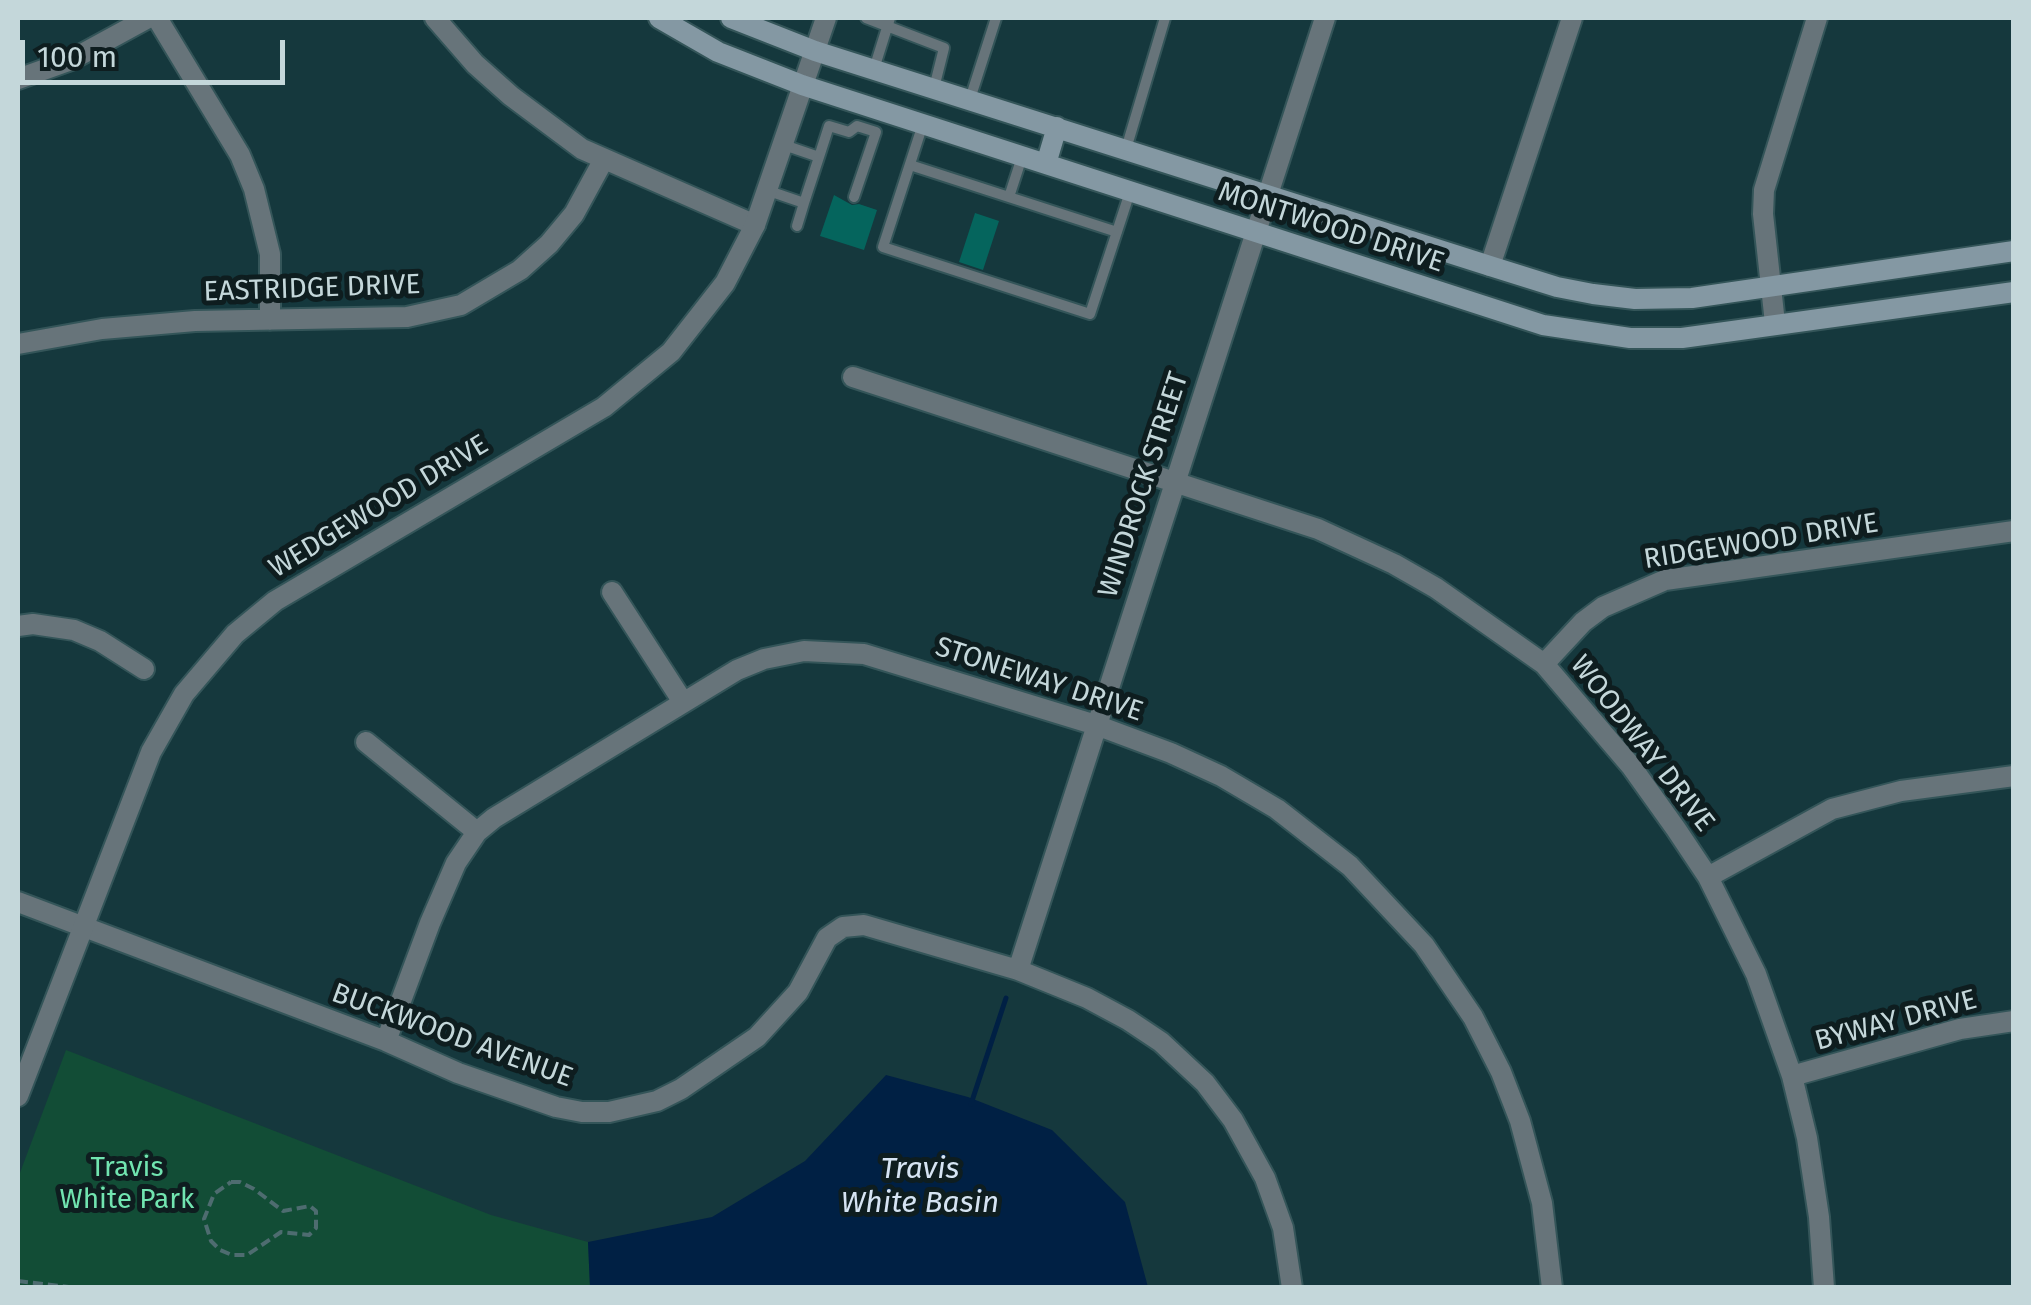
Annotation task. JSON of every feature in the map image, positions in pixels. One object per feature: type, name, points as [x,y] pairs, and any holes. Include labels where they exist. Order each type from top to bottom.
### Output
[{"type":"main road","name":"MONTWOOD DRIVE","points":[[658,18],[718,52],[802,85],[1543,325],[1594,334],[1682,338],[2014,292]]},
{"type":"main road","name":"MONTWOOD DRIVE","points":[[731,18],[815,51],[1557,287],[1635,298],[1692,298],[2014,251]]},
{"type":"main road","points":[[1046,164],[1057,127]]},
{"type":"street","points":[[18,79],[70,60],[148,18]]},
{"type":"street","points":[[157,18],[240,155],[254,189],[270,254],[270,320]]},
{"type":"street","points":[[434,18],[475,64],[536,117],[603,160],[755,226]]},
{"type":"street","name":"WEDGEWOOD DRIVE","points":[[18,1096],[175,689],[276,600],[604,407],[671,352],[704,314],[755,226],[826,18]]},
{"type":"street","name":"WINDROCK STREET","points":[[1018,970],[1325,18]]},
{"type":"street","points":[[1490,266],[1572,18]]},
{"type":"street","points":[[1775,323],[1764,190],[1817,18]]},
{"type":"street","name":"EASTRIDGE DRIVE","points":[[18,344],[102,329],[196,321],[407,317],[432,313],[484,294],[520,270],[574,214],[603,160]]},
{"type":"street","name":"WOODWAY DRIVE","points":[[853,378],[1318,530],[1394,564],[1486,621],[1544,664],[1631,766],[1708,877],[1756,974],[1792,1076],[1813,1178],[1824,1288]]},
{"type":"street","name":"RIDGEWOOD DRIVE","points":[[1544,664],[1583,622],[1603,607],[1665,580],[2014,531]]},
{"type":"street","points":[[612,592],[683,702]]},
{"type":"street","points":[[18,626],[33,624],[74,630],[100,641],[144,669]]},
{"type":"street","name":"STONEWAY DRIVE","points":[[386,1041],[456,863],[477,832],[494,818],[736,670],[804,651],[839,650],[878,658],[1171,752],[1277,809],[1350,866],[1424,945],[1473,1017],[1501,1072],[1520,1121],[1542,1203],[1552,1288]]},
{"type":"street","points":[[366,742],[477,832]]},
{"type":"street","points":[[1708,877],[1832,809],[1901,791],[2014,776]]},
{"type":"street","name":"BUCKWOOD AVENUE","points":[[18,902],[386,1041],[458,1073],[556,1107],[609,1112],[657,1101],[757,1037],[798,992],[827,938],[843,927],[864,925],[1018,970],[1087,998],[1128,1020],[1161,1042],[1205,1083],[1233,1120],[1265,1178],[1282,1228],[1292,1288]]},
{"type":"street","name":"BYWAY DRIVE","points":[[1792,1076],[1960,1030],[2014,1021]]},
{"type":"lane","points":[[864,18],[888,22],[901,32],[944,48],[934,88]]},
{"type":"lane","points":[[901,32],[905,18]]},
{"type":"lane","points":[[970,99],[996,18]]},
{"type":"lane","points":[[1126,148],[1166,18]]},
{"type":"lane","points":[[874,69],[888,22]]},
{"type":"lane","points":[[854,197],[884,110]]},
{"type":"lane","points":[[923,123],[883,247],[1090,314],[1130,192]]},
{"type":"lane","points":[[796,226],[830,126],[850,132],[857,126],[876,132]]},
{"type":"lane","points":[[784,145],[819,157]]},
{"type":"lane","points":[[1009,197],[1022,156]]},
{"type":"lane","points":[[910,165],[1116,232]]},
{"type":"lane","points":[[769,190],[804,202]]},
{"type":"path","points":[[240,1182],[283,1210],[310,1206],[318,1220],[309,1234],[281,1232],[248,1255],[232,1255],[211,1241],[204,1219],[208,1204],[222,1186],[240,1182]]},
{"type":"path","points":[[18,1281],[78,1288]]},
{"type":"green space","name":"Travis White Park","points":[[66,1050],[491,1215],[588,1242],[590,1287],[18,1287],[18,1178]]},
{"type":"water","name":"Travis White Basin","points":[[886,1075],[968,1097],[1052,1130],[1125,1202],[1148,1287],[590,1287],[588,1242],[712,1217],[805,1161]]},
{"type":"building","points":[[834,195],[852,205],[877,210],[864,250],[820,236]]},
{"type":"building","points":[[975,213],[999,221],[983,270],[959,262]]},
{"type":"waterway","points":[[971,1104],[1006,998]]}]
